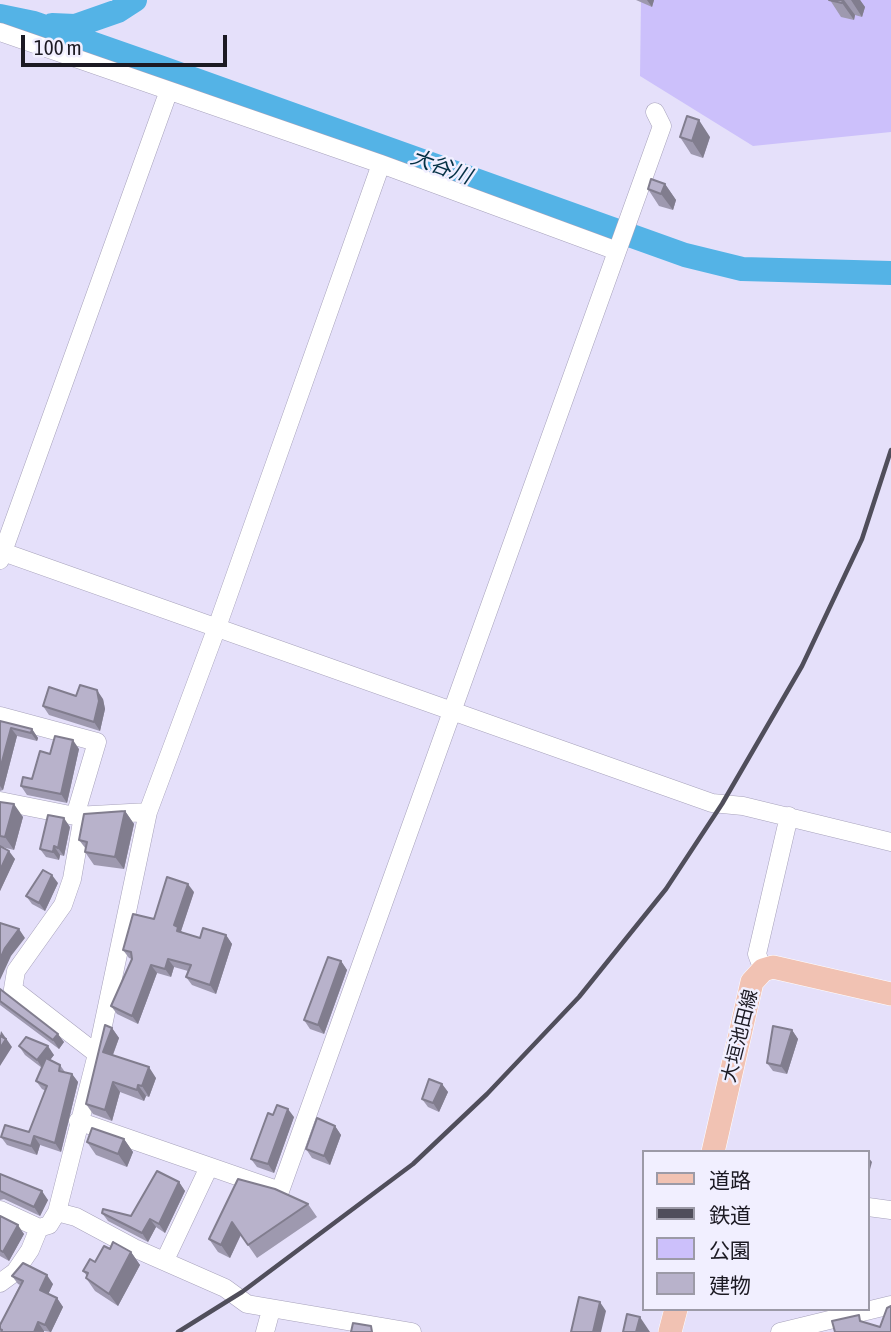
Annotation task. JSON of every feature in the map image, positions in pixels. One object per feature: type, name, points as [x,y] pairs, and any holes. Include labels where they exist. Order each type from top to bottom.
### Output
[{"type":"main road","name":"大垣池田線","points":[[713,1150],[752,982],[762,970],[773,967],[891,994]]},
{"type":"main road","points":[[670,1332],[675,1311]]},
{"type":"street","points":[[0,32],[106,66],[167,93],[381,164],[618,248]]},
{"type":"street","points":[[167,93],[1,554],[453,709],[712,803],[743,806],[789,816],[891,842]]},
{"type":"street","points":[[78,1121],[280,1191],[532,481],[662,126],[655,112]]},
{"type":"street","points":[[0,1210],[39,1228],[49,1225],[57,1212],[97,1054],[148,812],[217,627],[381,164]]},
{"type":"street","points":[[0,716],[97,742],[79,816],[72,879],[62,905],[8,968],[13,989],[19,995],[97,1054]]},
{"type":"street","points":[[0,801],[79,816],[148,812]]},
{"type":"street","points":[[762,970],[757,954],[789,816]]},
{"type":"street","points":[[165,1260],[209,1167]]},
{"type":"street","points":[[870,1207],[891,1210]]},
{"type":"street","points":[[57,1212],[225,1288],[247,1304],[385,1330],[412,1332]]},
{"type":"street","points":[[0,1283],[15,1272],[30,1250],[39,1228]]},
{"type":"street","points":[[870,1310],[891,1305]]},
{"type":"street","points":[[265,1332],[271,1310]]},
{"type":"street","points":[[780,1332],[866,1311]]},
{"type":"green space","points":[[641,0],[891,0],[891,132],[753,146],[640,76]]},
{"type":"building","points":[[687,116],[699,120],[692,141],[680,137]]},
{"type":"building","points":[[651,179],[665,184],[661,194],[648,189]]},
{"type":"building","points":[[80,685],[97,690],[99,701],[94,722],[43,706],[49,687],[76,696]]},
{"type":"building","points":[[0,721],[32,729],[31,733],[11,728],[0,769]]},
{"type":"building","points":[[55,736],[73,740],[61,794],[21,786],[23,777],[32,779],[40,751],[50,754]]},
{"type":"building","points":[[0,802],[14,804],[5,837],[0,836]]},
{"type":"building","points":[[125,811],[115,857],[85,852],[87,842],[79,840],[84,814]]},
{"type":"building","points":[[48,815],[64,818],[58,848],[54,846],[53,852],[40,849]]},
{"type":"building","points":[[0,846],[9,851],[0,870]]},
{"type":"building","points":[[43,870],[52,875],[39,903],[26,896]]},
{"type":"building","points":[[167,877],[188,884],[174,925],[178,927],[177,931],[200,938],[203,928],[226,935],[210,985],[186,977],[191,965],[168,959],[165,969],[151,965],[132,1016],[111,1006],[132,959],[131,952],[123,950],[133,914],[154,919]]},
{"type":"building","points":[[0,923],[19,929],[0,959]]},
{"type":"building","points":[[328,957],[341,961],[318,1025],[304,1020]]},
{"type":"building","points":[[0,989],[58,1034],[53,1040],[0,1001]]},
{"type":"building","points":[[105,1025],[112,1028],[103,1052],[149,1067],[142,1086],[138,1085],[137,1090],[113,1082],[105,1110],[86,1104]]},
{"type":"building","points":[[773,1026],[792,1030],[781,1066],[767,1063]]},
{"type":"building","points":[[0,1036],[6,1039],[0,1048]]},
{"type":"building","points":[[26,1037],[48,1046],[37,1060],[19,1046]]},
{"type":"building","points":[[46,1058],[60,1065],[59,1071],[72,1074],[55,1143],[34,1136],[31,1146],[1,1137],[5,1125],[29,1132],[47,1086],[36,1081]]},
{"type":"building","points":[[429,1079],[442,1084],[433,1103],[422,1099]]},
{"type":"building","points":[[277,1105],[288,1109],[268,1164],[251,1159],[268,1113],[273,1115]]},
{"type":"building","points":[[317,1118],[335,1126],[324,1156],[306,1149]]},
{"type":"building","points":[[92,1128],[124,1139],[118,1154],[87,1142]]},
{"type":"building","points":[[157,1171],[179,1182],[159,1224],[150,1219],[142,1233],[102,1213],[103,1209],[131,1216]]},
{"type":"building","points":[[0,1174],[42,1191],[34,1207],[0,1191]]},
{"type":"building","points":[[238,1179],[275,1189],[308,1204],[248,1245],[232,1222],[221,1245],[209,1239]]},
{"type":"building","points":[[0,1216],[18,1225],[3,1252],[0,1250]]},
{"type":"building","points":[[113,1242],[131,1252],[109,1294],[86,1278],[88,1273],[83,1271],[90,1259],[95,1262],[104,1246],[110,1249]]},
{"type":"building","points":[[23,1263],[47,1275],[40,1290],[57,1298],[45,1325],[38,1322],[34,1332],[1,1332],[0,1325],[23,1281],[12,1276]]},
{"type":"building","points":[[579,1297],[600,1302],[593,1332],[571,1332]]},
{"type":"building","points":[[891,1306],[891,1332],[835,1332],[832,1321],[859,1315],[860,1321],[880,1327],[887,1308]]},
{"type":"building","points":[[627,1314],[640,1317],[636,1332],[623,1332]]},
{"type":"building","points":[[353,1323],[371,1326],[372,1332],[351,1332]]},
{"type":"waterway","points":[[52,25],[75,26],[118,11],[135,0]]},
{"type":"waterway","name":"大谷川","points":[[0,16],[34,23],[685,255],[742,269],[891,273]]},
{"type":"railway","points":[[178,1332],[242,1292],[413,1164],[487,1094],[579,997],[666,889],[722,804],[802,666],[862,539],[891,450]]}]
